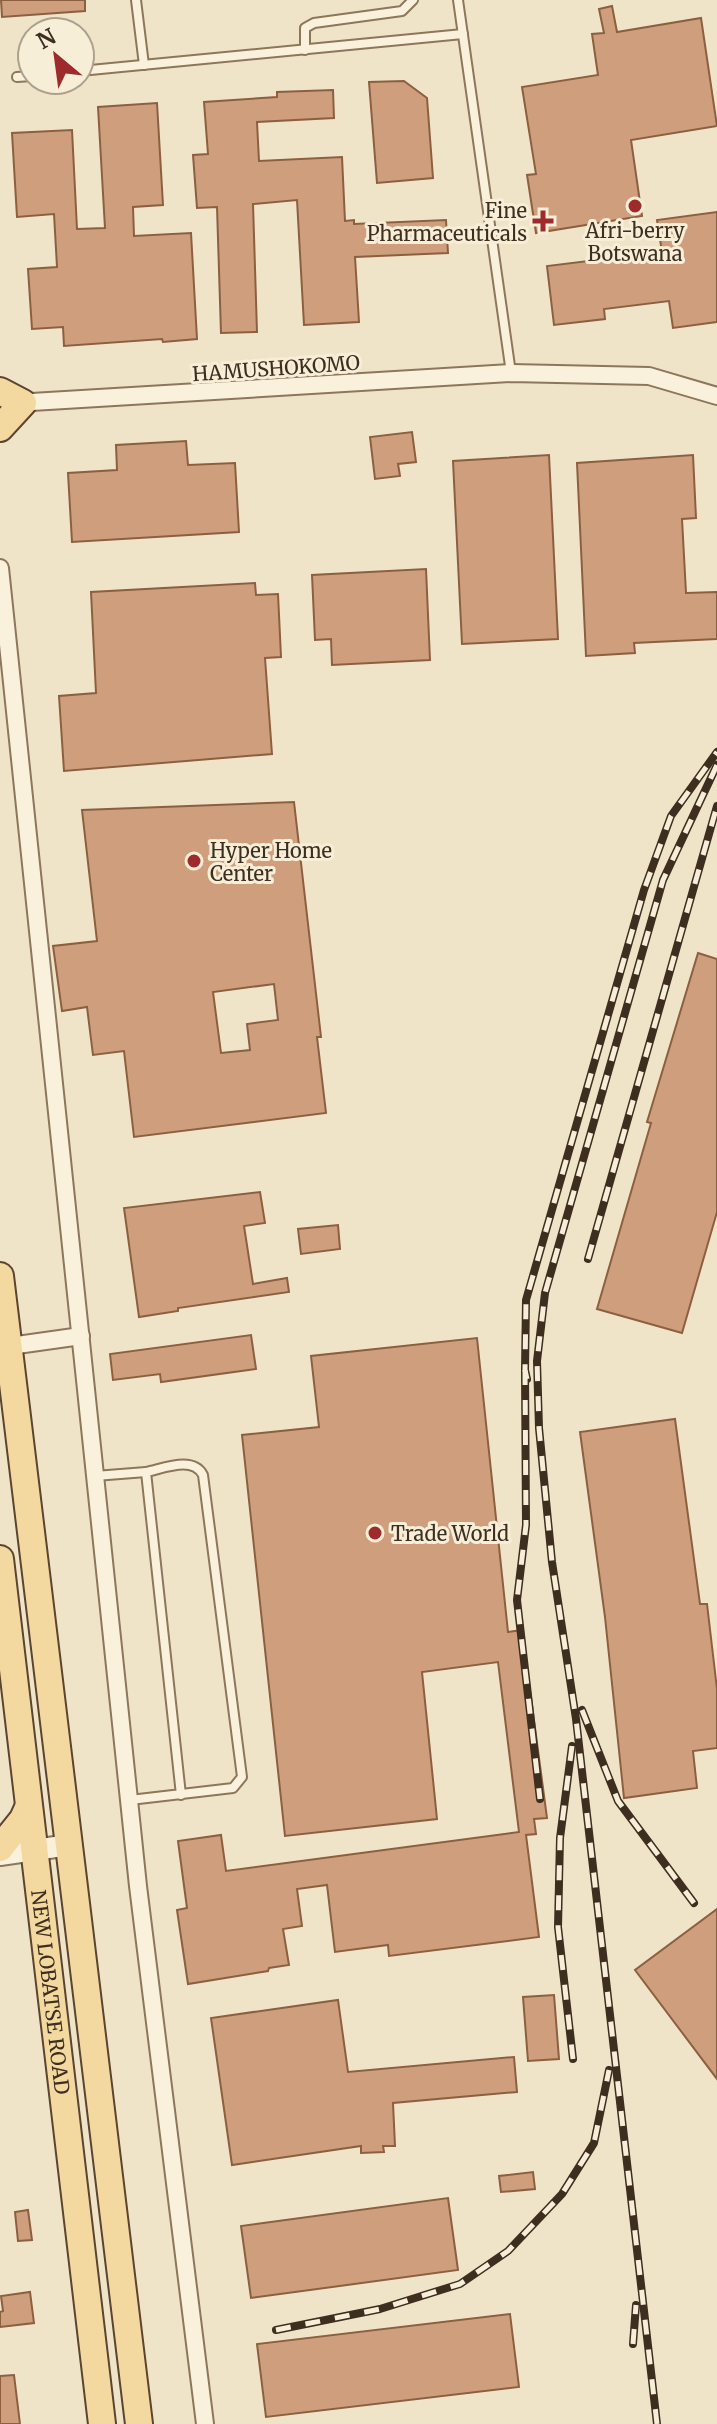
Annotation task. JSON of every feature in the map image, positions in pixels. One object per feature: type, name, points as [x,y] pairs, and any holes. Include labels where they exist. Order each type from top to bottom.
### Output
[{"type":"main road","points":[[0,428],[8,399]]},
{"type":"main road","points":[[0,1276],[4,1347],[38,1590],[139,2424]]},
{"type":"main road","name":"NEW LOBATSE ROAD","points":[[0,1559],[2,1597],[102,2424]]},
{"type":"main road","points":[[2,1597],[38,1590]]},
{"type":"main road","points":[[0,1848],[28,1808]]},
{"type":"main road","points":[[0,1857],[26,1876],[38,1890]]},
{"type":"street","name":"HAMUSHOKOMO","points":[[8,399],[511,373],[649,376],[717,396]]},
{"type":"street","points":[[0,568],[130,1800],[205,2424]]},
{"type":"street","points":[[4,1347],[81,1336]]},
{"type":"street","points":[[0,1857],[69,1845]]},
{"type":"lane","points":[[136,0],[144,65]]},
{"type":"lane","points":[[305,50],[305,28],[314,23],[402,11],[413,0]]},
{"type":"lane","points":[[459,1],[511,373]]},
{"type":"lane","points":[[96,70],[463,34]]},
{"type":"lane","points":[[95,1476],[191,1464],[198,1467],[203,1475],[242,1777],[233,1788],[130,1800]]},
{"type":"lane","points":[[146,1472],[181,1795]]},
{"type":"building","points":[[1,0],[85,0],[85,11],[2,17]]},
{"type":"building","points":[[612,6],[617,32],[701,18],[717,126],[631,140],[642,216],[536,233],[527,175],[536,174],[522,87],[598,75],[592,34],[604,33],[599,9]]},
{"type":"building","points":[[404,81],[427,98],[433,178],[377,183],[369,82]]},
{"type":"building","points":[[333,90],[334,118],[257,122],[259,161],[342,157],[345,221],[354,220],[354,224],[446,220],[448,253],[355,257],[359,322],[304,325],[297,200],[253,204],[257,332],[221,333],[217,207],[197,208],[193,155],[208,154],[204,102],[277,97],[277,92]]},
{"type":"building","points":[[157,103],[163,205],[133,207],[134,236],[191,233],[197,339],[64,346],[63,327],[32,329],[28,269],[57,267],[54,214],[17,217],[12,133],[72,130],[77,229],[105,228],[98,107]]},
{"type":"building","points":[[717,212],[717,322],[673,328],[669,301],[604,309],[605,319],[554,325],[547,266],[662,252],[657,220]]},
{"type":"building","points":[[412,432],[416,462],[398,464],[400,476],[375,479],[370,437]]},
{"type":"building","points":[[186,441],[188,465],[235,463],[239,532],[72,542],[68,473],[117,470],[116,445]]},
{"type":"building","points":[[549,455],[558,639],[462,644],[453,461]]},
{"type":"building","points":[[693,455],[696,518],[682,519],[686,593],[717,592],[717,639],[634,643],[635,653],[586,656],[577,463]]},
{"type":"building","points":[[426,569],[430,660],[332,665],[331,639],[315,640],[312,575]]},
{"type":"building","points":[[255,583],[256,595],[278,594],[281,657],[265,658],[272,754],[64,771],[59,696],[96,693],[91,592]]},
{"type":"building","points":[[294,802],[321,1037],[317,1037],[326,1113],[134,1137],[124,1051],[93,1055],[87,1007],[62,1011],[53,946],[97,941],[82,810]],"holes":[[[274,984],[278,1020],[247,1024],[250,1050],[221,1053],[213,992]]]},
{"type":"building","points":[[698,953],[717,959],[717,1212],[682,1333],[597,1309],[651,1123],[647,1122]]},
{"type":"building","points":[[260,1192],[265,1223],[244,1226],[253,1284],[287,1278],[289,1292],[178,1308],[178,1311],[139,1317],[124,1208]]},
{"type":"building","points":[[338,1225],[340,1249],[301,1254],[298,1229]]},
{"type":"building","points":[[251,1335],[256,1369],[161,1382],[160,1374],[113,1380],[110,1354]]},
{"type":"building","name":"Trade World","points":[[477,1338],[508,1632],[522,1630],[547,1818],[534,1819],[536,1834],[526,1835],[539,1937],[389,1956],[388,1945],[335,1952],[327,1885],[297,1889],[302,1926],[283,1929],[289,1965],[188,1984],[177,1910],[187,1908],[178,1841],[221,1835],[226,1871],[519,1832],[498,1662],[422,1672],[437,1819],[285,1836],[242,1435],[319,1427],[311,1356]]},
{"type":"building","points":[[675,1419],[700,1604],[707,1604],[717,1689],[717,1748],[693,1751],[697,1788],[624,1798],[605,1617],[580,1432]]},
{"type":"building","points":[[717,1909],[717,2079],[635,1970]]},
{"type":"building","points":[[554,1995],[559,2059],[528,2061],[523,1997]]},
{"type":"building","points":[[338,2000],[348,2072],[514,2057],[517,2092],[393,2103],[395,2146],[383,2146],[384,2152],[361,2153],[361,2146],[232,2165],[211,2018]]},
{"type":"building","points":[[533,2172],[535,2189],[501,2192],[499,2176]]},
{"type":"building","points":[[448,2198],[458,2270],[251,2298],[241,2226]]},
{"type":"building","points":[[28,2210],[32,2240],[18,2241],[15,2212]]},
{"type":"building","points":[[30,2292],[34,2323],[0,2327],[0,2312],[3,2311],[1,2296]]},
{"type":"building","points":[[510,2314],[519,2387],[266,2417],[257,2344]]},
{"type":"building","points":[[14,2375],[20,2424],[0,2424],[0,2376]]},
{"type":"railway","points":[[527,1379],[526,1300],[644,890],[671,816],[717,752]]},
{"type":"railway","points":[[657,2424],[576,1719],[552,1562],[539,1428],[537,1361],[545,1293],[663,880],[717,765]]},
{"type":"railway","points":[[588,1259],[717,806]]},
{"type":"railway","points":[[525,1370],[526,1525],[517,1600],[540,1799]]},
{"type":"railway","points":[[582,1710],[618,1801],[694,1903]]},
{"type":"railway","points":[[572,1746],[560,1838],[558,1927],[573,2059]]},
{"type":"railway","points":[[276,2330],[380,2309],[460,2284],[508,2251],[562,2194],[594,2143],[609,2070]]},
{"type":"railway","points":[[633,2344],[636,2305]]},
{"type":"place","name":"Afri-berry Botswana","points":[[635,206]]},
{"type":"place","name":"Fine Pharmaceuticals","points":[[543,221]]},
{"type":"place","name":"Hyper Home Center","points":[[194,861]]},
{"type":"place","name":"Trade World","points":[[375,1533]]}]
